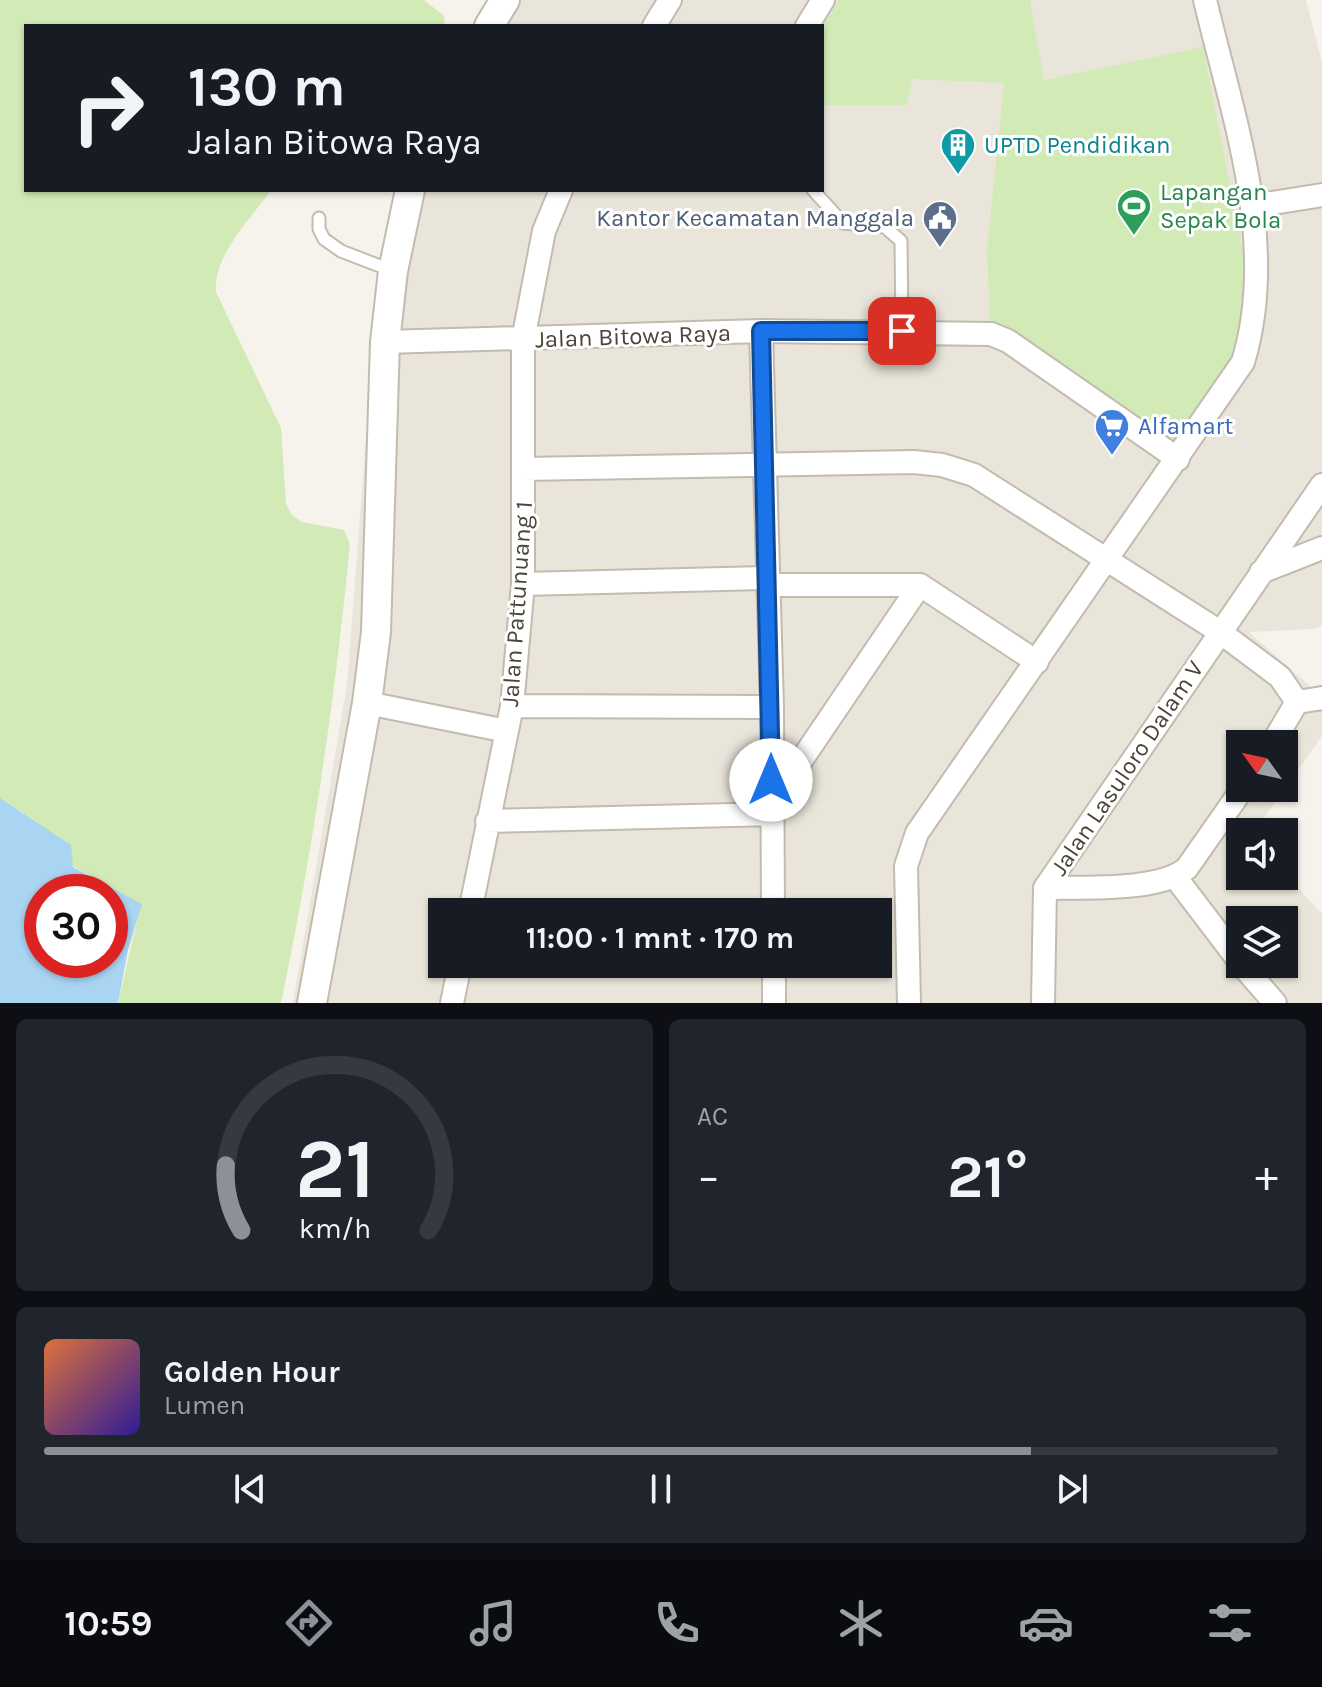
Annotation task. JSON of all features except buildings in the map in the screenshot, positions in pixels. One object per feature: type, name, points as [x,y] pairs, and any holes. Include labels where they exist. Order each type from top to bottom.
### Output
[{"type":"street","points":[[490,24],[505,0]]},
{"type":"street","points":[[655,24],[670,0]]},
{"type":"street","points":[[808,24],[823,0]]},
{"type":"street","points":[[909,1003],[906,866],[909,852],[943,794],[1243,362],[1251,338],[1258,289],[1253,206],[1205,0]]},
{"type":"street","points":[[312,1003],[367,703],[380,580],[385,342],[393,271],[410,192]]},
{"type":"street","name":"Jalan Pattunuang 1","points":[[473,898],[512,706],[523,584],[523,340],[544,231],[560,192]]},
{"type":"street","points":[[1253,206],[1322,195]]},
{"type":"street","points":[[761,331],[772,707],[773,898]]},
{"type":"street","name":"Jalan Bitowa Raya","points":[[385,342],[761,331],[991,334],[1008,341],[1178,459]]},
{"type":"street","points":[[524,469],[914,462],[958,469],[974,475],[1220,632],[1280,677],[1297,702]]},
{"type":"street","name":"Jalan Lasuloro Dalam V","points":[[1043,1003],[1045,888],[1322,485]]},
{"type":"street","points":[[1261,572],[1322,548]]},
{"type":"street","points":[[523,584],[768,582],[920,585],[1037,662]]},
{"type":"street","points":[[771,809],[920,585]]},
{"type":"street","points":[[1297,702],[1322,698]]},
{"type":"street","points":[[1280,730],[1297,702]]},
{"type":"street","points":[[367,703],[507,731]]},
{"type":"street","points":[[512,706],[772,707]]},
{"type":"street","points":[[1045,888],[1136,884],[1176,878],[1187,868],[1233,802]]},
{"type":"street","points":[[487,821],[771,809]]},
{"type":"street","points":[[1176,878],[1226,943]]},
{"type":"street","points":[[452,1003],[457,978]]},
{"type":"street","points":[[774,978],[774,1003]]},
{"type":"street","points":[[1254,978],[1275,1003]]},
{"type":"lane","points":[[815,192],[843,223],[885,227],[901,241],[902,331]]},
{"type":"lane","points":[[319,218],[319,229],[332,245],[393,271]]},
{"type":"shaded area","points":[[488,0],[1306,0],[1322,63],[1322,625],[1314,629],[1249,632],[1322,697],[1322,736],[1298,770],[1298,730],[1226,730],[1226,802],[1275,802],[1264,818],[1226,818],[1226,890],[1298,890],[1298,887],[1322,914],[1322,1003],[293,1003],[347,685],[379,267],[404,192],[824,192],[824,24],[473,24]]},
{"type":"green space","points":[[0,0],[424,0],[444,16],[445,24],[24,24],[24,192],[269,192],[227,251],[217,278],[216,292],[281,428],[286,504],[292,515],[302,522],[344,530],[350,544],[322,774],[281,1003],[118,1003],[124,978],[128,978],[128,960],[141,904],[128,897],[128,874],[87,874],[73,866],[37,822],[0,798]]},
{"type":"green space","points":[[839,0],[1030,0],[1044,80],[1203,47],[1245,262],[1238,349],[1175,445],[1006,329],[990,323],[987,250],[1004,83],[912,79],[907,105],[824,105],[824,25]]},
{"type":"water","points":[[0,798],[71,845],[73,867],[86,874],[24,874],[24,978],[123,978],[118,1003],[0,1003]]},
{"type":"water","points":[[128,896],[142,904],[128,950]]},
{"type":"place","name":"UPTD Pendidikan","points":[[958,176]]},
{"type":"place","name":"Lapangan Sepak Bola","points":[[1134,237]]},
{"type":"place","name":"Kantor Kecamatan Manggala","points":[[940,249]]},
{"type":"place","name":"Alfamart","points":[[1112,457]]},
{"type":"route","points":[[771,780],[772,707],[761,331],[902,331]]}]
